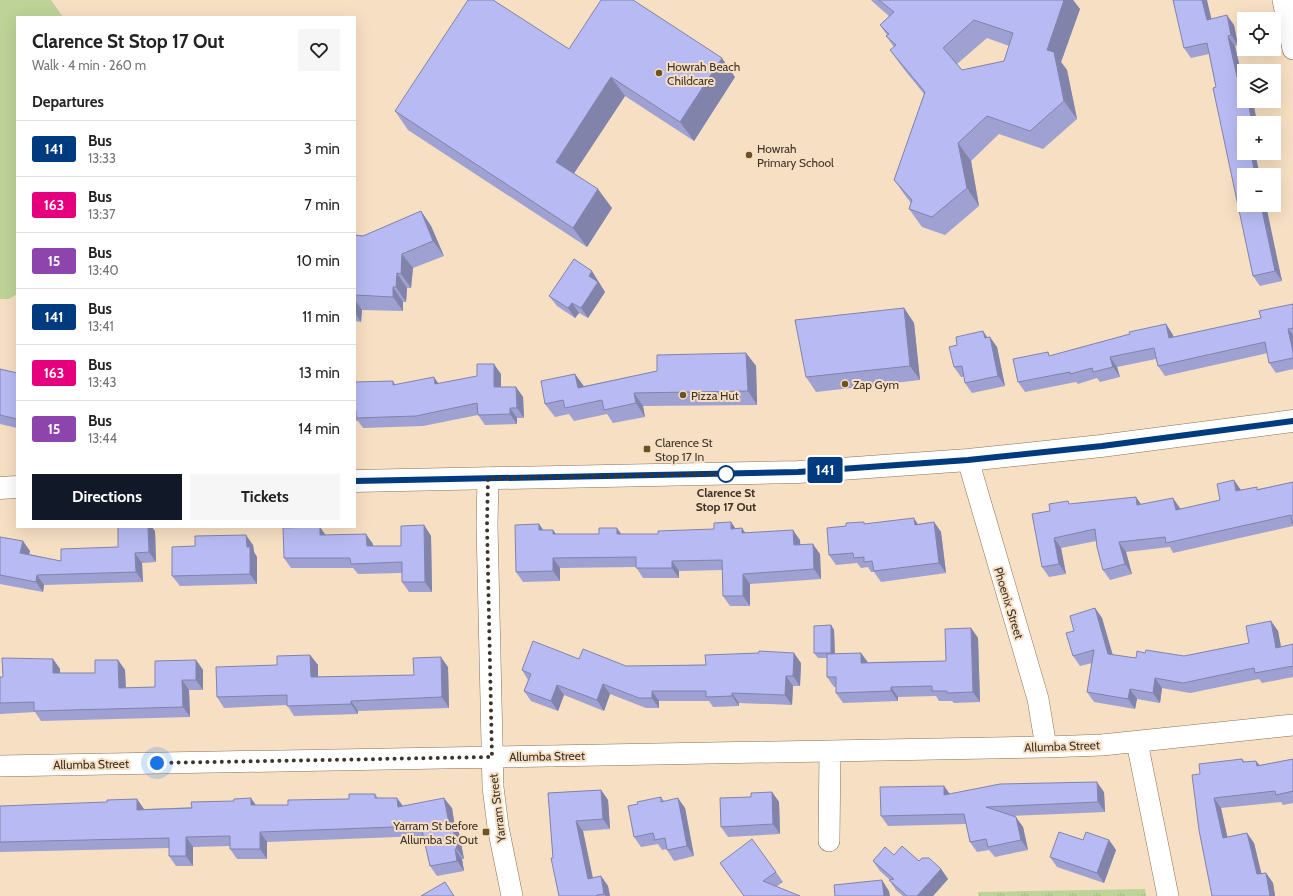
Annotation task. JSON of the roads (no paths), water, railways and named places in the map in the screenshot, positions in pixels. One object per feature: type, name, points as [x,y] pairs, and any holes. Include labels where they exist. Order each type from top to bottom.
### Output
[{"type":"main road","points":[[356,481],[798,472],[968,460],[1102,446],[1293,421]]},
{"type":"main road","points":[[0,488],[16,487]]},
{"type":"street","points":[[1283,0],[1293,49]]},
{"type":"street","name":"Phoenix Street","points":[[968,460],[1038,699],[1046,747]]},
{"type":"street","name":"Yarram Street","points":[[488,478],[487,533],[492,757],[498,827],[512,896]]},
{"type":"street","name":"Allumba Street","points":[[0,766],[1102,746],[1293,725]]},
{"type":"street","points":[[1137,742],[1168,896]]},
{"type":"street","points":[[830,750],[830,841]]},
{"type":"place","name":"Howrah Beach Childcare","points":[[659,73]]},
{"type":"place","name":"Howrah Primary School","points":[[749,155]]},
{"type":"place","name":"Zap Gym","points":[[845,384]]},
{"type":"place","name":"Pizza Hut","points":[[683,395]]},
{"type":"place","name":"Clarence St Stop 17 In","points":[[647,449]]},
{"type":"place","name":"Clarence St Stop 17 Out","points":[[726,474]]},
{"type":"place","name":"Yarram St before Allumba St Out","points":[[486,832]]}]
